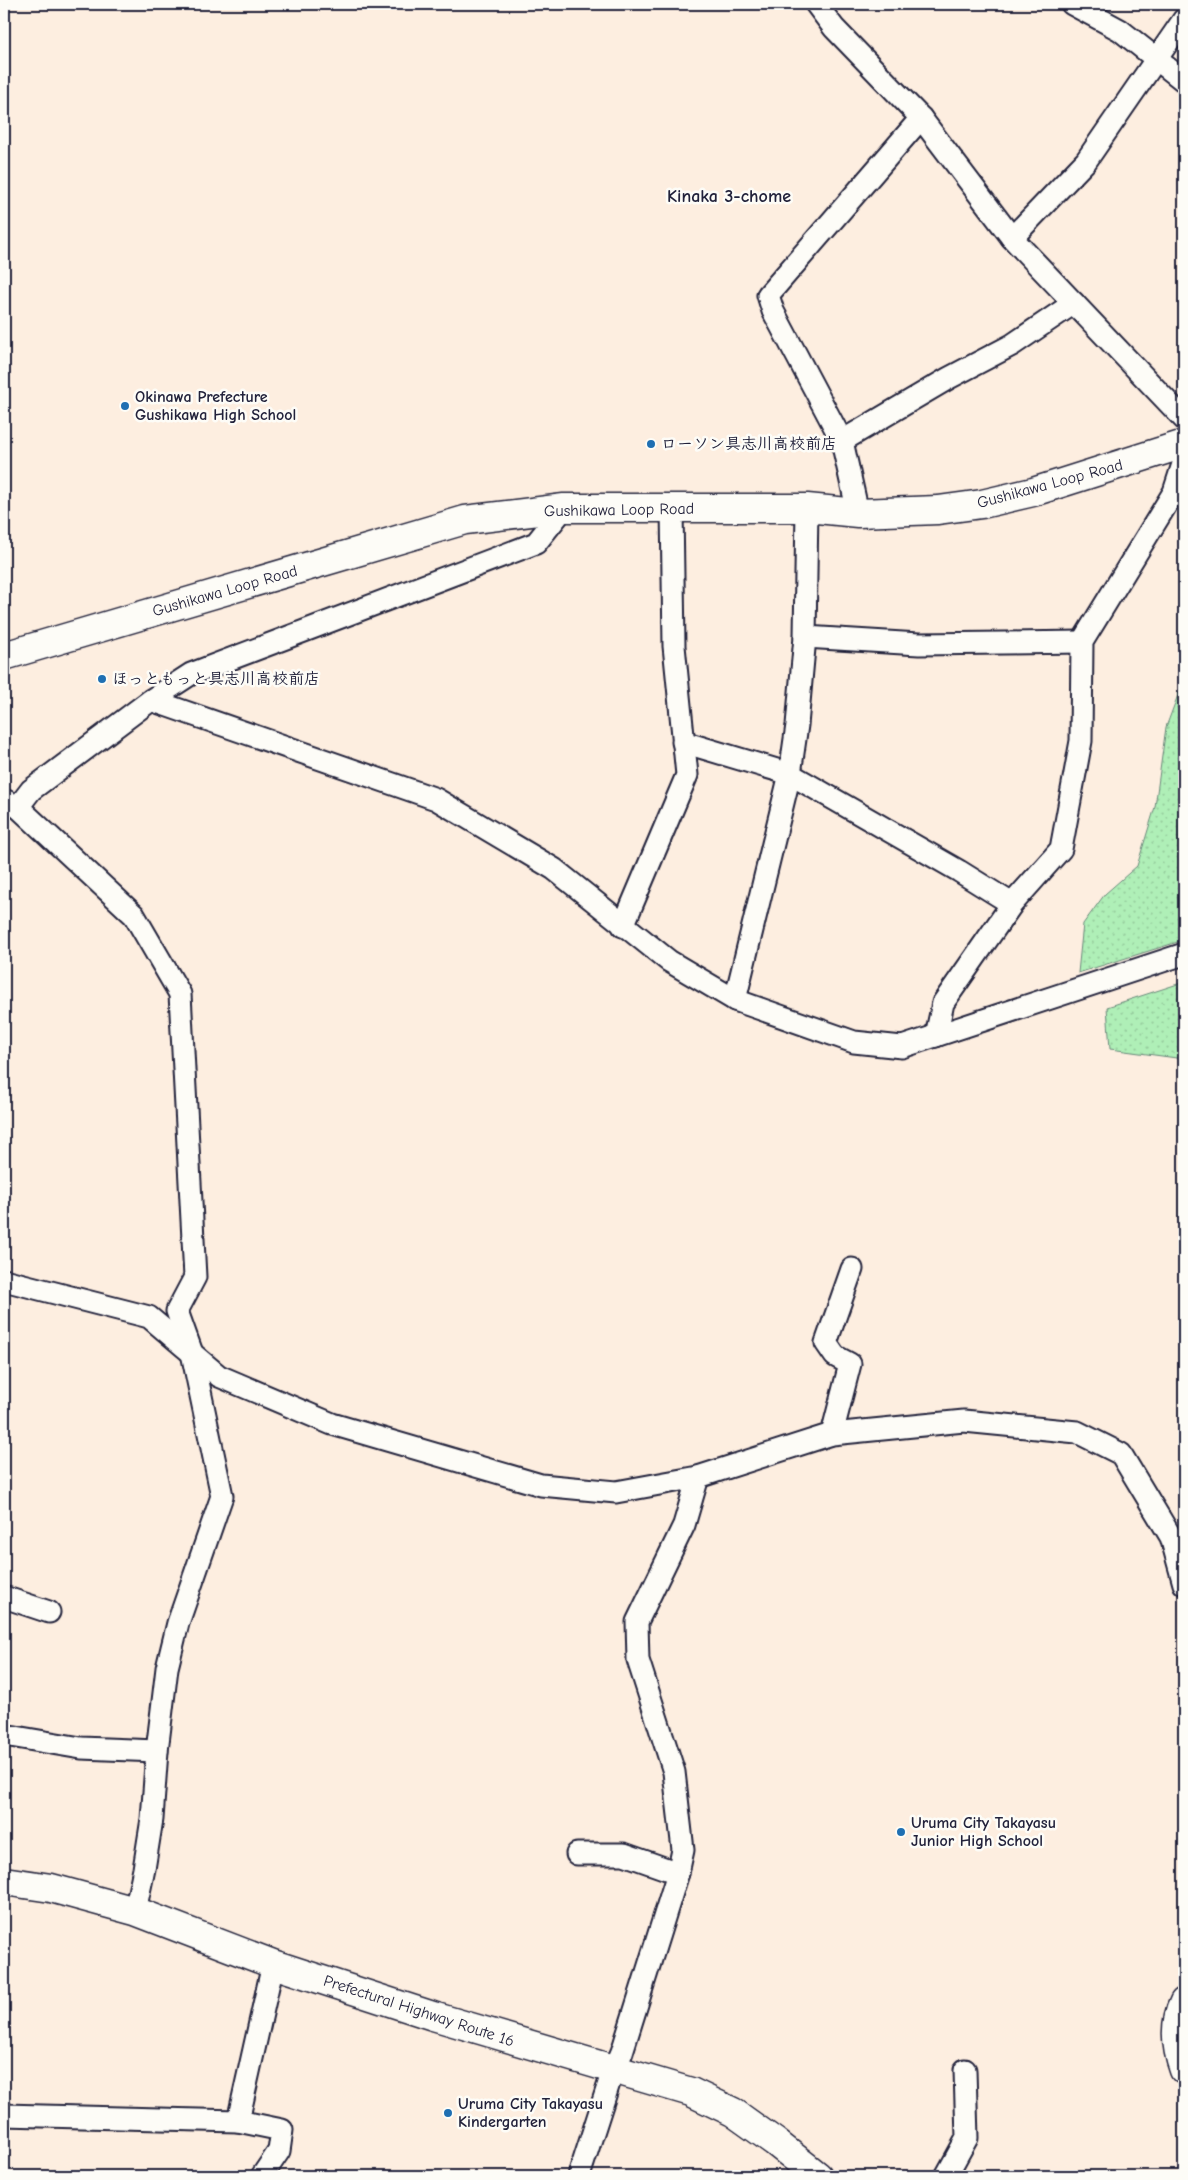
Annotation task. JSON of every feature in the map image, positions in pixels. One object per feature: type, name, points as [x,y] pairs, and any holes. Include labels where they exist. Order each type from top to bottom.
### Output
[{"type":"main road","name":"Gushikawa Loop Road","points":[[4,656],[465,520],[564,508],[807,508],[858,513],[938,510],[982,504],[1033,492],[1184,444]]},
{"type":"main road","name":"Prefectural Highway Route 16","points":[[4,1881],[51,1888],[135,1911],[273,1964],[505,2038],[614,2068],[691,2092],[733,2112],[818,2176]]},
{"type":"main road","points":[[1184,2002],[1178,2015],[1177,2029],[1178,2048],[1184,2070]]},
{"type":"street","points":[[816,4],[834,28],[920,118],[1012,238],[1184,419]]},
{"type":"street","points":[[1072,4],[1120,30],[1158,58],[1184,81]]},
{"type":"street","points":[[1012,238],[1086,160],[1184,19]]},
{"type":"street","points":[[858,513],[842,441],[786,336],[768,295],[920,118]]},
{"type":"street","points":[[842,441],[949,378],[1012,345],[1074,303]]},
{"type":"street","points":[[936,1036],[943,1003],[1012,904],[1061,849],[1081,741],[1082,642],[1174,492],[1184,461]]},
{"type":"street","points":[[135,1911],[150,1827],[167,1668],[178,1623],[222,1496],[192,1353],[177,1311],[196,1277],[180,994],[134,915],[11,804],[151,700],[191,674],[536,543],[564,508]]},
{"type":"street","points":[[623,926],[687,775],[674,646],[672,508]]},
{"type":"street","points":[[735,1000],[790,774],[798,725],[805,637],[807,508]]},
{"type":"street","points":[[805,637],[919,644],[1082,642]]},
{"type":"street","points":[[151,700],[436,799],[554,869],[669,961],[735,1000],[854,1042],[902,1046],[1184,954]]},
{"type":"street","points":[[683,742],[790,774],[959,870],[1012,904]]},
{"type":"street","points":[[832,1434],[850,1364],[835,1356],[826,1343],[852,1269]]},
{"type":"street","points":[[4,1280],[149,1317],[219,1376],[332,1424],[541,1485],[616,1492],[698,1477],[832,1434],[964,1421],[1077,1432],[1122,1454],[1171,1537],[1184,1584]]},
{"type":"street","points":[[579,2176],[614,2068],[622,2052],[678,1873],[683,1850],[674,1772],[638,1660],[637,1622],[684,1525],[698,1477]]},
{"type":"street","points":[[4,1597],[49,1612]]},
{"type":"street","points":[[4,1735],[81,1748],[157,1751]]},
{"type":"street","points":[[577,1854],[624,1854],[678,1873]]},
{"type":"street","points":[[238,2121],[273,1964]]},
{"type":"street","points":[[946,2176],[967,2138],[965,2070]]},
{"type":"street","points":[[4,2115],[238,2121],[282,2130],[279,2152],[262,2176]]},
{"type":"green space","points":[[1184,679],[1184,940],[1078,973],[1083,924],[1105,894],[1137,866],[1155,807],[1166,727]]},
{"type":"green space","points":[[1184,982],[1184,1059],[1110,1049],[1107,1007]]},
{"type":"place","name":"Okinawa Prefecture Gushikawa High School","points":[[125,406]]},
{"type":"place","name":"ローソン具志川高校前店","points":[[651,444]]},
{"type":"place","name":"ほっともっと具志川高校前店","points":[[102,679]]},
{"type":"place","name":"Uruma City Takayasu Junior High School","points":[[901,1832]]},
{"type":"place","name":"Uruma City Takayasu Kindergarten","points":[[448,2113]]},
{"type":"district","name":"Kinaka 3-chome","points":[[729,196]]}]
